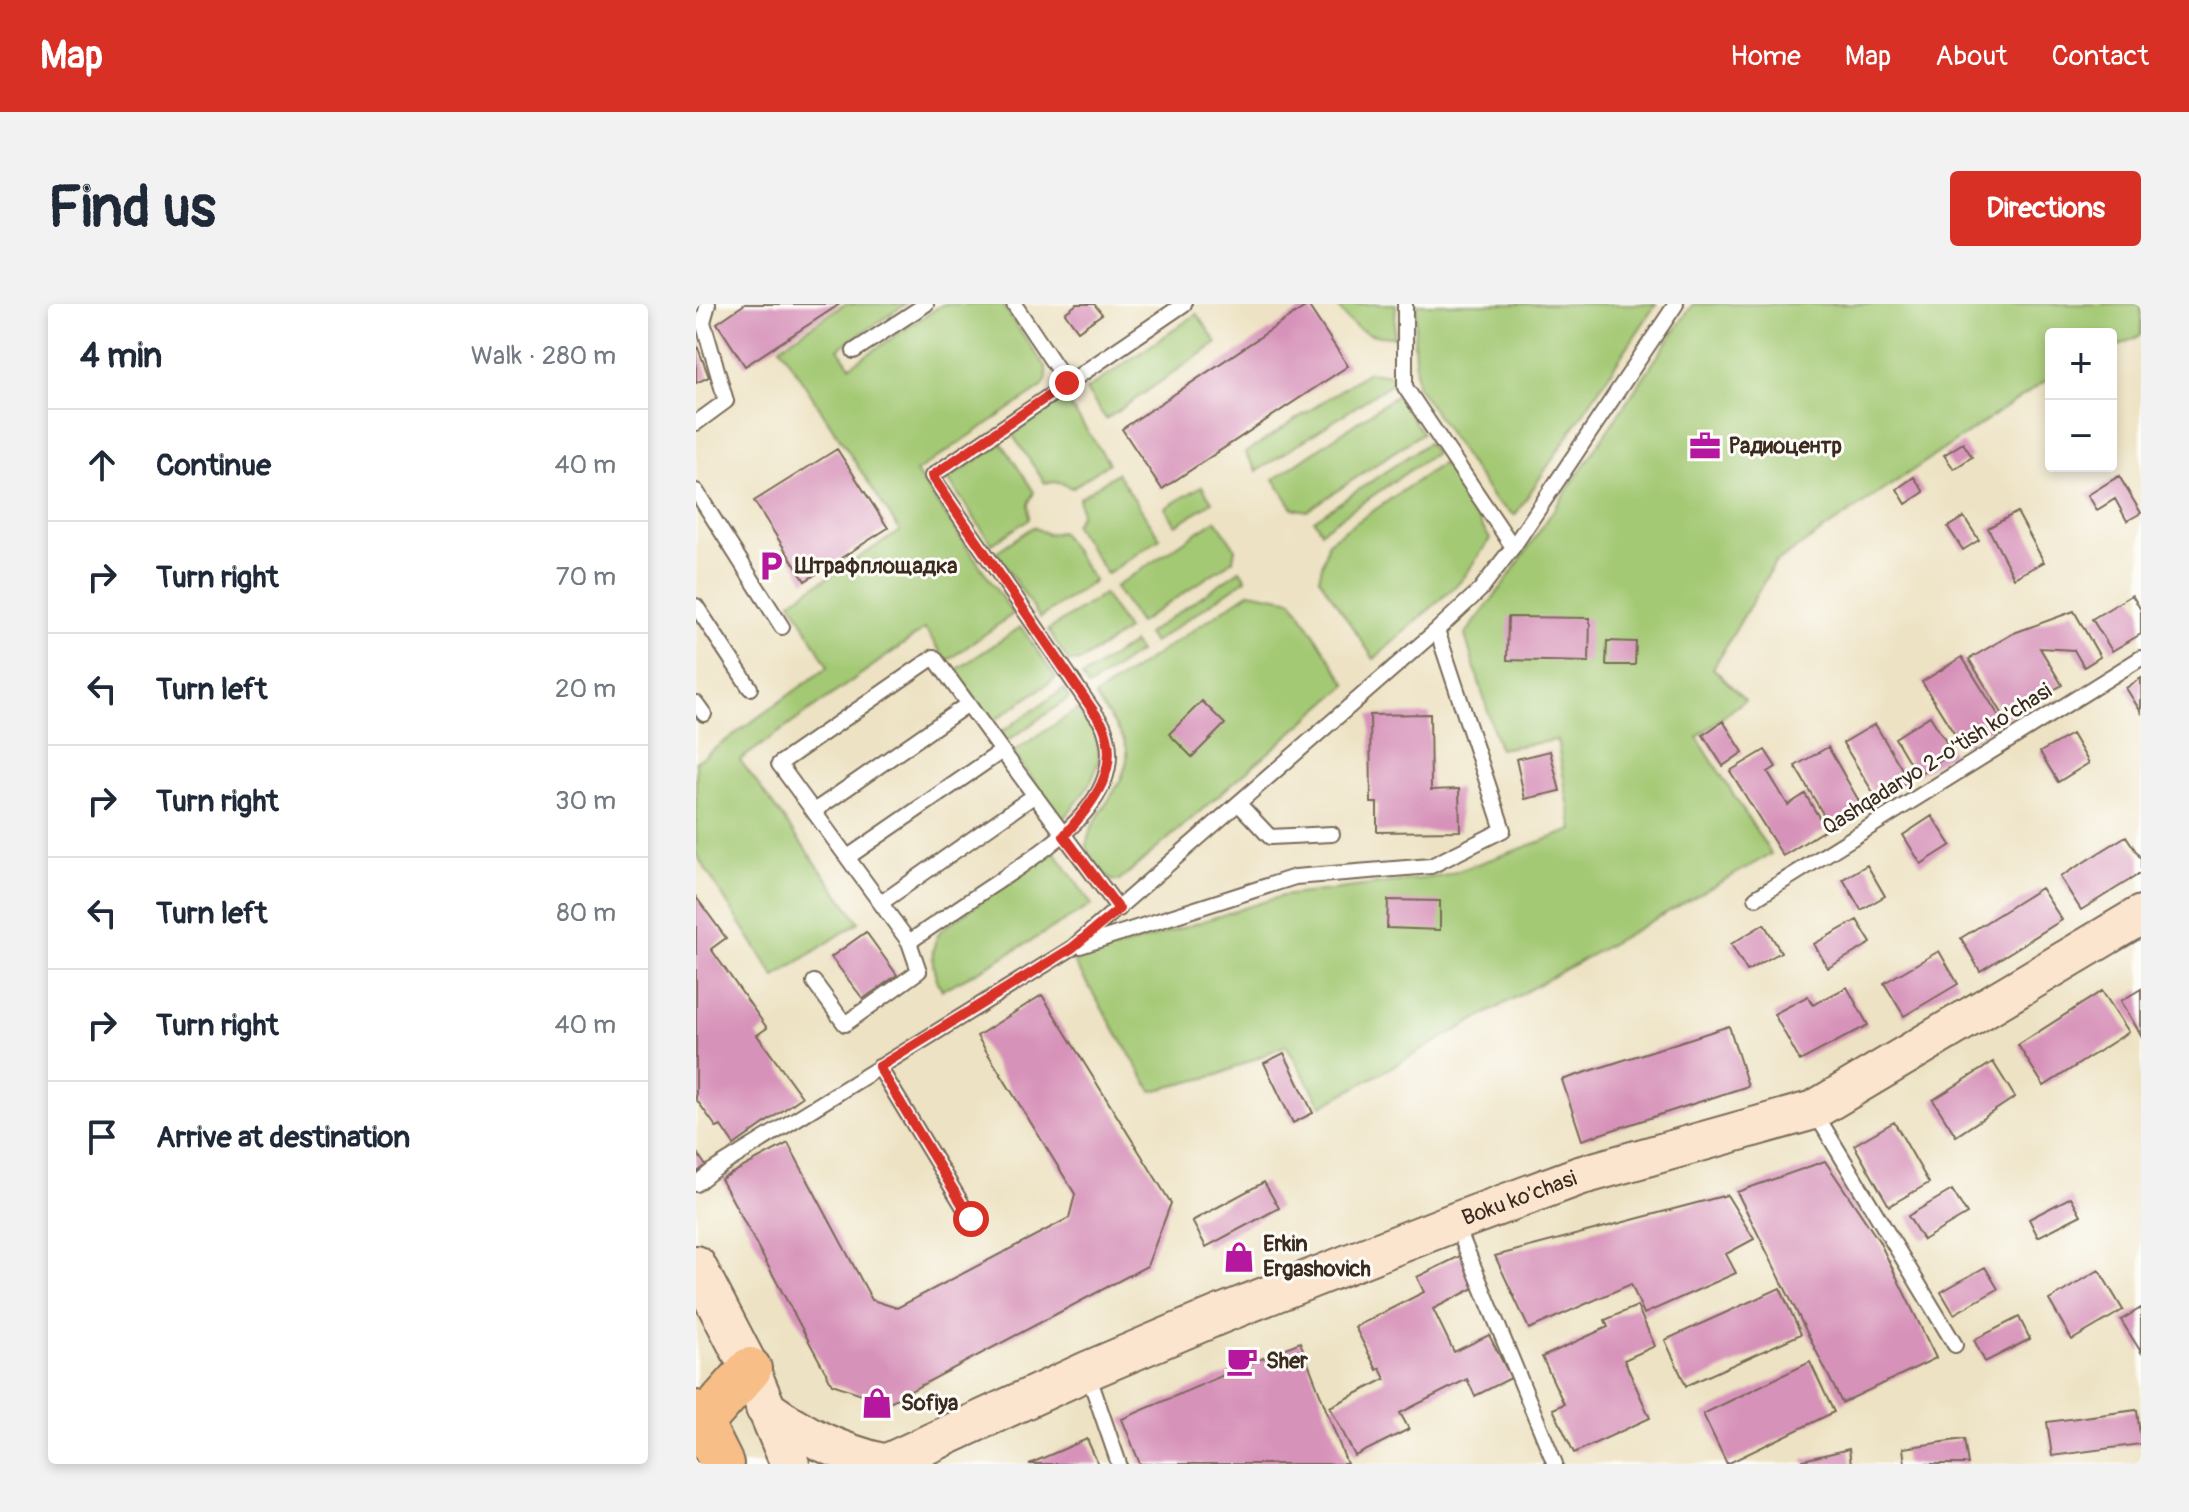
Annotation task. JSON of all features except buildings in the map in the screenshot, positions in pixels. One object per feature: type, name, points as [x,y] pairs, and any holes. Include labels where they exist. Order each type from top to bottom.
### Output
[{"type":"main road","points":[[722,1464],[698,1422],[750,1369]]},
{"type":"street","name":"Boku ko'chasi","points":[[886,1464],[1087,1371],[1221,1314],[1455,1222],[1579,1176],[1814,1110],[2141,915]]},
{"type":"street","points":[[696,1265],[750,1369],[790,1464]]},
{"type":"street","points":[[765,1408],[817,1441],[847,1454],[886,1464]]},
{"type":"lane","points":[[696,423],[726,401],[703,322],[708,304]]},
{"type":"lane","points":[[854,351],[926,304]]},
{"type":"lane","points":[[1014,304],[1067,383]]},
{"type":"lane","points":[[909,942],[1064,836],[1093,802],[1109,763],[1110,743],[1103,725],[932,476],[1184,304]]},
{"type":"lane","points":[[1405,304],[1405,387],[1513,547]]},
{"type":"lane","points":[[696,1184],[1072,948],[1437,630],[1480,590],[1513,547],[1676,304]]},
{"type":"lane","points":[[696,491],[782,627]]},
{"type":"lane","points":[[696,606],[750,688]]},
{"type":"lane","points":[[1072,948],[1295,877],[1431,866],[1503,830],[1437,630]]},
{"type":"lane","points":[[814,982],[845,1024],[919,971],[909,942],[779,764],[934,657],[1119,909]]},
{"type":"lane","name":"Qashqadaryo 2-o'tish ko'chasi","points":[[1756,898],[2141,658]]},
{"type":"lane","points":[[814,811],[968,704]]},
{"type":"lane","points":[[848,857],[1002,751]]},
{"type":"lane","points":[[881,903],[1035,795]]},
{"type":"lane","points":[[1239,804],[1270,837],[1332,834]]},
{"type":"lane","points":[[879,1067],[971,1219]]},
{"type":"lane","points":[[1814,1110],[1955,1345]]},
{"type":"lane","points":[[1455,1222],[1555,1464]]},
{"type":"lane","points":[[1087,1371],[1119,1464]]},
{"type":"green space","points":[[845,304],[906,304],[838,349],[850,366],[943,304],[1002,304],[1046,368],[1047,379],[1042,387],[916,472],[1013,614],[947,661],[925,629],[740,760],[859,922],[775,977],[696,854],[696,762],[828,667],[791,601],[900,531],[780,347]]},
{"type":"green space","points":[[1336,304],[1396,304],[1394,337],[1367,333],[1353,325]]},
{"type":"green space","points":[[1417,304],[1656,304],[1515,515],[1495,501],[1417,386],[1414,344]]},
{"type":"green space","points":[[1693,304],[2141,304],[2141,335],[2117,346],[2117,328],[2045,328],[2045,381],[1775,563],[1713,668],[1745,700],[1697,737],[1771,854],[1322,1106],[1286,1045],[1218,1075],[1152,1091],[1074,962],[1282,896],[1444,876],[1573,830],[1557,740],[1499,749],[1465,635],[1503,585]]},
{"type":"green space","points":[[1197,314],[1217,343],[1106,419],[1086,390]]},
{"type":"green space","points":[[1368,372],[1392,375],[1395,381],[1257,471],[1245,453]]},
{"type":"green space","points":[[1397,395],[1422,433],[1307,511],[1293,508],[1274,479]]},
{"type":"green space","points":[[1065,398],[1109,463],[1072,488],[1059,482],[1045,483],[1012,434]]},
{"type":"green space","points":[[1002,443],[1034,492],[1028,504],[1029,519],[992,544],[948,479]]},
{"type":"green space","points":[[1428,443],[1435,453],[1321,531],[1314,520]]},
{"type":"green space","points":[[1443,463],[1490,539],[1462,580],[1374,659],[1319,578],[1328,542]]},
{"type":"green space","points":[[1117,473],[1160,538],[1107,574],[1074,525],[1081,513],[1079,498]]},
{"type":"green space","points":[[1202,486],[1212,502],[1176,525],[1165,508]]},
{"type":"green space","points":[[1216,520],[1235,548],[1233,560],[1139,623],[1115,587]]},
{"type":"green space","points":[[1033,527],[1047,534],[1061,532],[1094,581],[1040,618],[996,552]]},
{"type":"green space","points":[[1240,570],[1246,579],[1153,643],[1147,634]]},
{"type":"green space","points":[[1250,592],[1292,600],[1347,685],[1119,881],[1110,879],[1088,853],[1088,837],[1122,776],[1127,750],[1118,730],[1095,696]]},
{"type":"green space","points":[[1104,594],[1127,630],[1081,661],[1069,662],[1048,630]]},
{"type":"green space","points":[[1021,627],[1056,678],[992,722],[955,671]]},
{"type":"green space","points":[[1133,643],[1139,652],[1088,687],[1082,677]]},
{"type":"green space","points":[[1064,689],[1069,698],[1006,742],[1000,733]]},
{"type":"green space","points":[[1077,710],[1095,736],[1099,759],[1091,781],[1062,820],[1013,752]]},
{"type":"green space","points":[[1054,851],[1092,905],[942,990],[932,960],[941,930]]},
{"type":"place","name":"Радиоцентр","points":[[1705,446]]},
{"type":"place","name":"Штрафплощадка","points":[[771,566]]},
{"type":"place","name":"Erkin Ergashovich","points":[[1239,1257]]},
{"type":"place","name":"Sher","points":[[1242,1361]]},
{"type":"place","name":"Sofiya","points":[[877,1403]]},
{"type":"route","points":[[971,1219],[879,1067],[1072,948],[1119,909],[1064,836],[1093,802],[1103,781],[1109,763],[1110,743],[1103,725],[932,476],[1067,383]]}]
